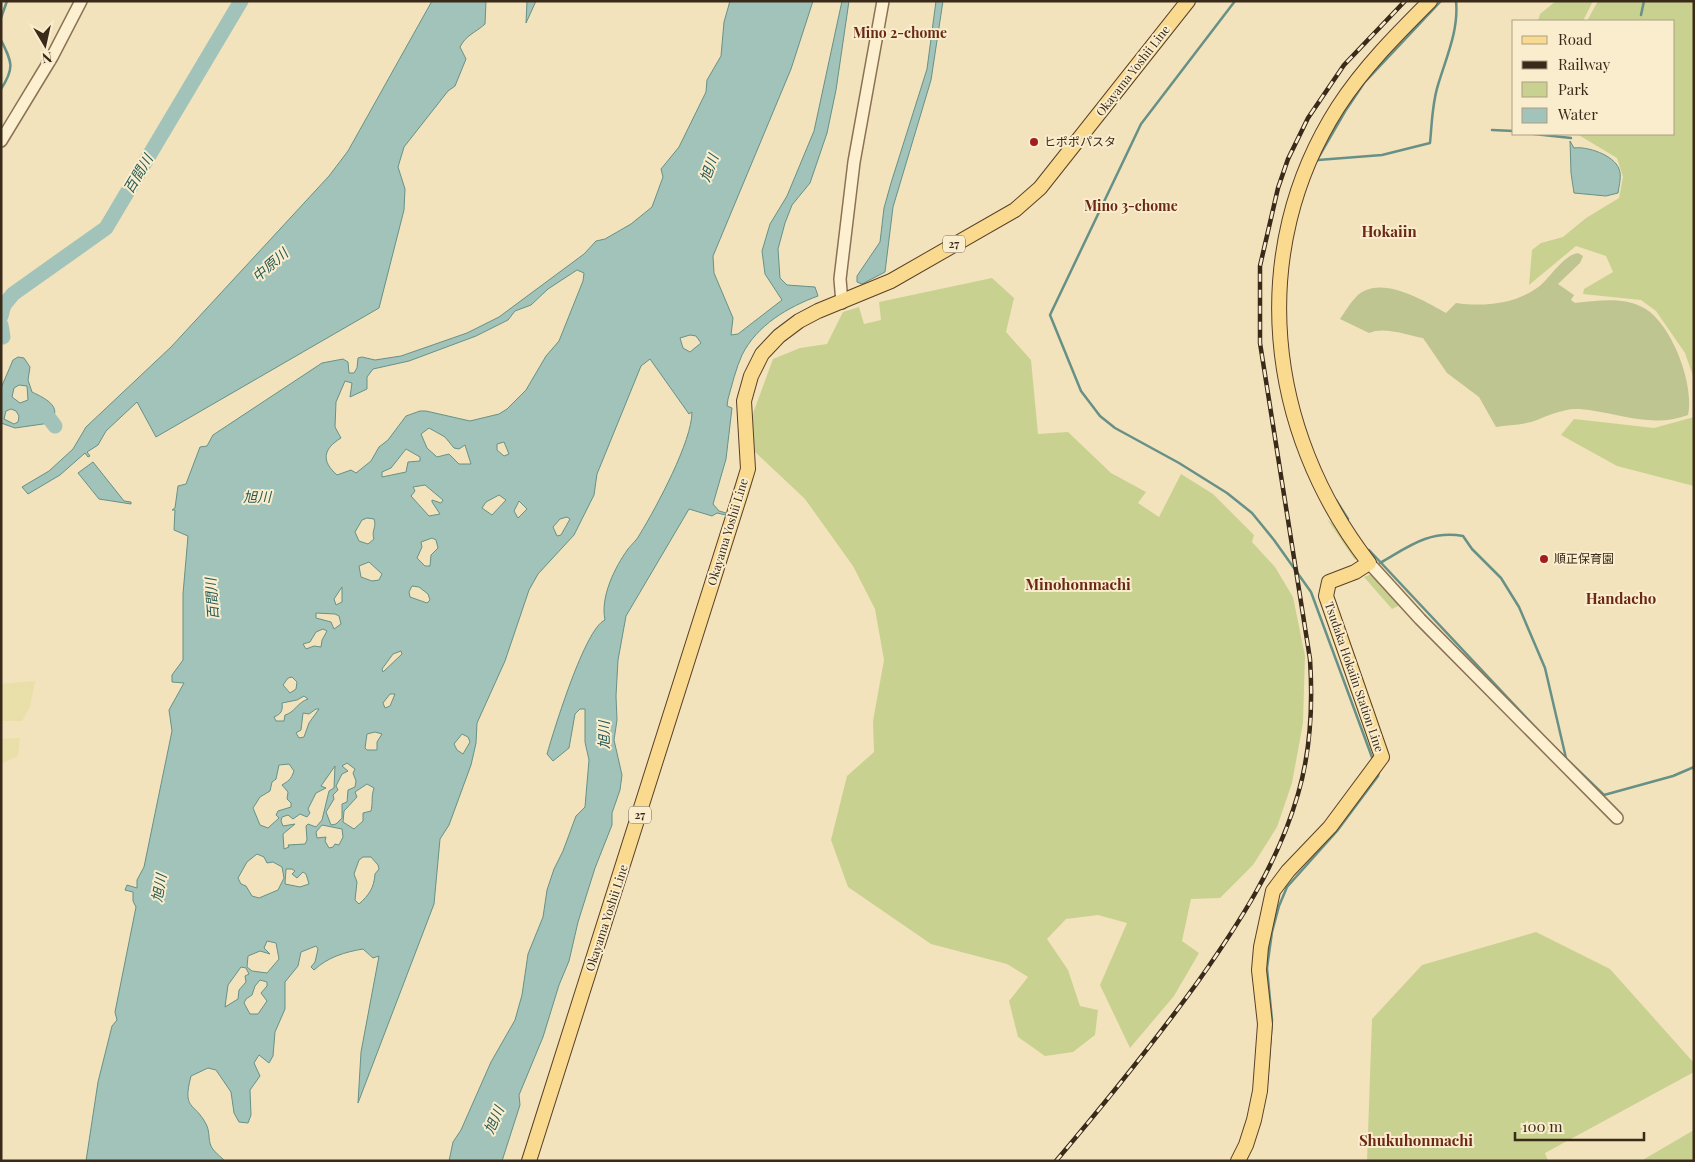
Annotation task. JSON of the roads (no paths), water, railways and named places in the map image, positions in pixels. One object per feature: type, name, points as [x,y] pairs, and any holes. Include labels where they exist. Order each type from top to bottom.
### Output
[{"type":"main road","name":"Okayama Yoshii Line","points":[[529,1161],[748,469],[744,401],[750,376],[762,354],[779,336],[799,321],[891,281],[1015,210],[1027,201],[1040,188],[1188,1]]},
{"type":"main road","points":[[1369,563],[1352,541],[1336,513],[1306,452],[1295,421],[1287,392],[1278,320],[1281,269],[1293,205],[1307,166],[1329,122],[1360,75],[1430,1]]},
{"type":"main road","name":"Tsudaka Hokaiin Station Line","points":[[1238,1161],[1254,1120],[1260,1091],[1265,1024],[1259,970],[1261,947],[1273,891],[1288,870],[1330,827],[1382,757],[1326,596],[1326,586],[1333,579],[1354,572],[1369,563]]},
{"type":"street","points":[[1,141],[52,57],[81,1]]},
{"type":"street","points":[[842,303],[840,279],[854,162],[883,1]]},
{"type":"street","points":[[1369,563],[1420,619],[1617,818]]},
{"type":"water","name":"中原川","points":[[432,1],[486,1],[485,24],[468,37],[460,47],[466,59],[455,86],[448,91],[404,147],[398,167],[405,189],[404,210],[379,308],[156,437],[137,402],[106,431],[98,445],[87,452],[90,456],[88,457],[85,453],[60,475],[28,494],[22,487],[49,471],[73,449],[86,427],[171,347],[329,176],[348,151]]},
{"type":"water","points":[[527,1],[536,1],[526,23]]},
{"type":"water","name":"旭川","points":[[730,1],[813,1],[791,69],[713,256],[714,273],[733,318],[731,335],[738,334],[782,300],[765,274],[762,251],[770,224],[787,196],[814,131],[842,1],[849,1],[836,90],[827,133],[810,183],[792,205],[778,249],[780,278],[787,285],[815,287],[818,296],[774,318],[748,344],[740,360],[728,399],[727,406],[732,408],[726,459],[713,504],[719,511],[730,514],[730,516],[717,513],[712,516],[689,509],[626,616],[618,660],[617,720],[614,740],[622,775],[620,790],[612,813],[612,825],[595,868],[578,922],[569,961],[559,985],[543,1037],[519,1095],[520,1105],[502,1161],[449,1161],[453,1142],[461,1130],[491,1062],[515,1020],[522,995],[528,954],[543,917],[547,890],[576,816],[585,807],[589,760],[585,742],[585,709],[580,709],[575,714],[569,748],[553,761],[547,754],[556,724],[588,641],[597,627],[605,620],[605,602],[614,573],[623,556],[639,536],[664,491],[680,456],[690,424],[692,412],[689,414],[650,359],[641,366],[597,474],[594,495],[574,535],[538,574],[529,590],[505,661],[477,723],[476,743],[471,765],[449,825],[440,839],[434,904],[358,1103],[361,1052],[379,956],[373,958],[363,949],[356,950],[331,958],[314,970],[311,967],[315,962],[318,949],[316,946],[301,952],[298,966],[285,982],[285,1009],[275,1032],[273,1056],[269,1063],[259,1055],[254,1063],[260,1076],[250,1090],[251,1115],[248,1123],[239,1122],[234,1113],[231,1092],[216,1070],[208,1068],[191,1076],[189,1101],[206,1124],[212,1148],[225,1161],[86,1161],[98,1082],[112,1026],[117,1020],[115,1012],[136,907],[133,901],[133,892],[125,890],[127,885],[137,888],[137,880],[144,867],[172,731],[169,710],[184,683],[172,682],[172,675],[183,660],[183,594],[188,536],[174,530],[175,510],[172,510],[175,508],[178,486],[186,484],[200,447],[207,446],[213,435],[322,363],[343,359],[348,362],[349,373],[354,373],[357,368],[358,358],[375,360],[401,356],[467,333],[499,317],[584,254],[596,241],[605,239],[631,224],[652,207],[663,177],[661,169],[679,147],[706,92],[707,80],[721,56],[724,22]],"holes":[[[577,270],[584,273],[583,281],[559,341],[546,356],[526,390],[507,409],[499,414],[470,421],[420,411],[406,416],[388,440],[379,447],[371,461],[356,473],[351,470],[337,475],[332,470],[328,465],[326,455],[331,446],[341,438],[335,427],[336,402],[345,381],[352,383],[350,397],[367,389],[367,377],[373,369],[409,361],[476,336],[508,320],[515,311],[531,305],[548,289]],[[690,335],[696,336],[701,343],[690,352],[683,348],[680,338]],[[429,428],[445,437],[454,448],[459,449],[465,445],[471,464],[459,464],[449,454],[437,457],[427,448],[421,434]],[[504,442],[509,454],[504,456],[497,450],[497,444]],[[406,449],[420,457],[420,461],[408,462],[406,472],[382,477],[382,472],[391,468]],[[425,485],[443,500],[441,503],[432,500],[440,514],[429,516],[411,496],[415,491],[413,487]],[[499,495],[506,500],[492,515],[482,508],[486,502]],[[519,501],[527,509],[518,518],[514,511]],[[567,517],[570,519],[561,535],[557,536],[553,527],[560,519]],[[367,518],[374,519],[375,524],[374,539],[368,544],[359,541],[355,532],[362,520]],[[432,538],[436,540],[438,548],[431,555],[430,566],[425,566],[417,558],[422,547],[421,542]],[[369,562],[382,574],[379,580],[372,581],[361,577],[359,566]],[[412,586],[419,587],[428,594],[430,600],[427,603],[410,597],[409,592]],[[342,587],[342,602],[336,605],[334,599]],[[316,613],[335,614],[339,616],[341,624],[334,629],[331,622],[316,618]],[[323,629],[327,631],[322,640],[321,647],[314,646],[306,649],[303,644],[310,642],[316,632]],[[401,651],[402,654],[383,672],[382,669],[393,654]],[[292,677],[297,682],[296,689],[290,693],[283,685],[288,678]],[[390,694],[395,694],[390,706],[385,708],[383,703]],[[304,696],[308,699],[301,702],[285,715],[284,721],[276,721],[274,717],[282,710],[282,703],[297,700]],[[319,709],[309,723],[304,737],[299,738],[296,733],[301,730],[303,713],[309,714]],[[375,732],[382,734],[377,742],[377,750],[367,750],[365,748],[367,734]],[[462,734],[468,737],[470,742],[463,754],[457,750],[454,744]],[[347,763],[355,769],[353,773],[356,781],[355,787],[348,790],[347,802],[342,804],[342,818],[336,824],[331,825],[326,812],[334,799],[333,795],[338,790],[336,786],[342,774],[348,771],[342,766]],[[289,764],[294,771],[288,781],[282,785],[288,792],[287,799],[291,803],[291,807],[278,811],[276,815],[279,818],[268,828],[260,825],[253,808],[260,797],[270,791],[272,782],[276,779],[279,765]],[[335,766],[334,788],[329,791],[322,820],[316,827],[308,824],[306,826],[307,840],[305,844],[288,845],[289,847],[284,849],[283,834],[295,824],[283,826],[282,817],[288,815],[293,819],[300,814],[307,817],[310,813],[308,809],[316,793],[326,788],[321,786]],[[367,784],[374,788],[371,811],[363,813],[363,821],[354,829],[343,822],[344,811],[357,797],[355,792]],[[322,825],[342,829],[343,837],[339,845],[335,844],[329,848],[325,841],[326,837],[317,838],[316,832]],[[257,854],[264,857],[267,863],[273,862],[282,867],[284,878],[278,890],[259,898],[252,896],[246,886],[241,884],[238,878],[247,862]],[[363,857],[371,857],[379,869],[375,874],[370,891],[359,904],[355,900],[357,882],[354,874],[359,860]],[[286,869],[295,871],[292,874],[297,878],[303,872],[306,874],[309,884],[300,887],[285,884]],[[267,941],[276,943],[279,959],[267,973],[252,971],[247,967],[248,956],[260,951],[270,954],[264,948]],[[241,967],[246,968],[249,974],[245,976],[246,982],[239,990],[238,999],[225,1007],[228,985]],[[260,980],[267,982],[267,986],[261,993],[267,1001],[258,1014],[250,1014],[244,1003],[246,999],[252,995],[255,986]]]},
{"type":"water","points":[[936,1],[943,1],[931,80],[893,207],[885,272],[862,284],[857,282],[857,276],[880,242],[884,208],[927,69]]},
{"type":"water","points":[[1570,141],[1574,148],[1586,148],[1600,152],[1616,164],[1620,175],[1618,193],[1606,196],[1574,193]]},
{"type":"water","points":[[18,357],[24,358],[30,367],[28,380],[32,392],[47,400],[54,407],[54,417],[50,423],[15,428],[1,423],[1,388],[13,360]],"holes":[[[19,385],[27,386],[28,400],[20,403],[12,397],[14,388]],[[11,409],[16,411],[19,416],[18,422],[14,424],[4,419],[6,411]]]},
{"type":"water","points":[[93,462],[124,501],[131,502],[131,504],[99,499],[78,473]]},
{"type":"waterway","points":[[1,18],[7,1]]},
{"type":"waterway","name":"百間川","points":[[1,316],[4,305],[13,294],[106,228],[241,1]]},
{"type":"waterway","points":[[1235,1],[1141,124],[1050,315],[1081,391],[1100,416],[1115,428],[1179,463],[1227,493],[1252,513],[1274,540],[1311,592],[1373,760]]},
{"type":"waterway","points":[[1316,162],[1364,83],[1441,1]]},
{"type":"waterway","points":[[1318,160],[1382,155],[1430,143],[1436,92],[1456,23],[1456,1]]},
{"type":"waterway","points":[[1641,15],[1644,1]]},
{"type":"waterway","points":[[1,40],[10,60],[10,70],[1,89]]},
{"type":"waterway","points":[[1492,130],[1512,131]]},
{"type":"waterway","points":[[1543,135],[1571,138]]},
{"type":"waterway","name":"百間川","points":[[1,325],[3,337]]},
{"type":"waterway","name":"百間川","points":[[37,409],[43,410],[55,426]]},
{"type":"waterway","points":[[1336,500],[1348,519]]},
{"type":"waterway","points":[[1380,563],[1419,541],[1440,535],[1463,536],[1472,549],[1501,578],[1519,607],[1545,668],[1566,758]]},
{"type":"waterway","points":[[1369,550],[1550,743],[1604,795],[1673,776],[1694,767]]},
{"type":"waterway","points":[[1267,1082],[1272,1020],[1267,968],[1272,932],[1279,906],[1287,887],[1337,831],[1378,776],[1379,772]]},
{"type":"railway","points":[[1056,1161],[1163,1029],[1227,939],[1255,893],[1280,845],[1298,794],[1306,761],[1310,727],[1310,659],[1260,343],[1260,266],[1278,188],[1288,159],[1308,118],[1344,65],[1405,1]]},
{"type":"place","name":"ヒポポパスタ","points":[[1034,142]]},
{"type":"place","name":"順正保育園","points":[[1544,559]]},
{"type":"district","name":"Mino 2-chome","points":[[900,33]]},
{"type":"district","name":"Mino 3-chome","points":[[1131,206]]},
{"type":"district","name":"Hokaiin","points":[[1389,232]]},
{"type":"district","name":"Minohonmachi","points":[[1078,585]]},
{"type":"district","name":"Handacho","points":[[1621,599]]},
{"type":"district","name":"Shukuhonmachi","points":[[1416,1141]]}]
